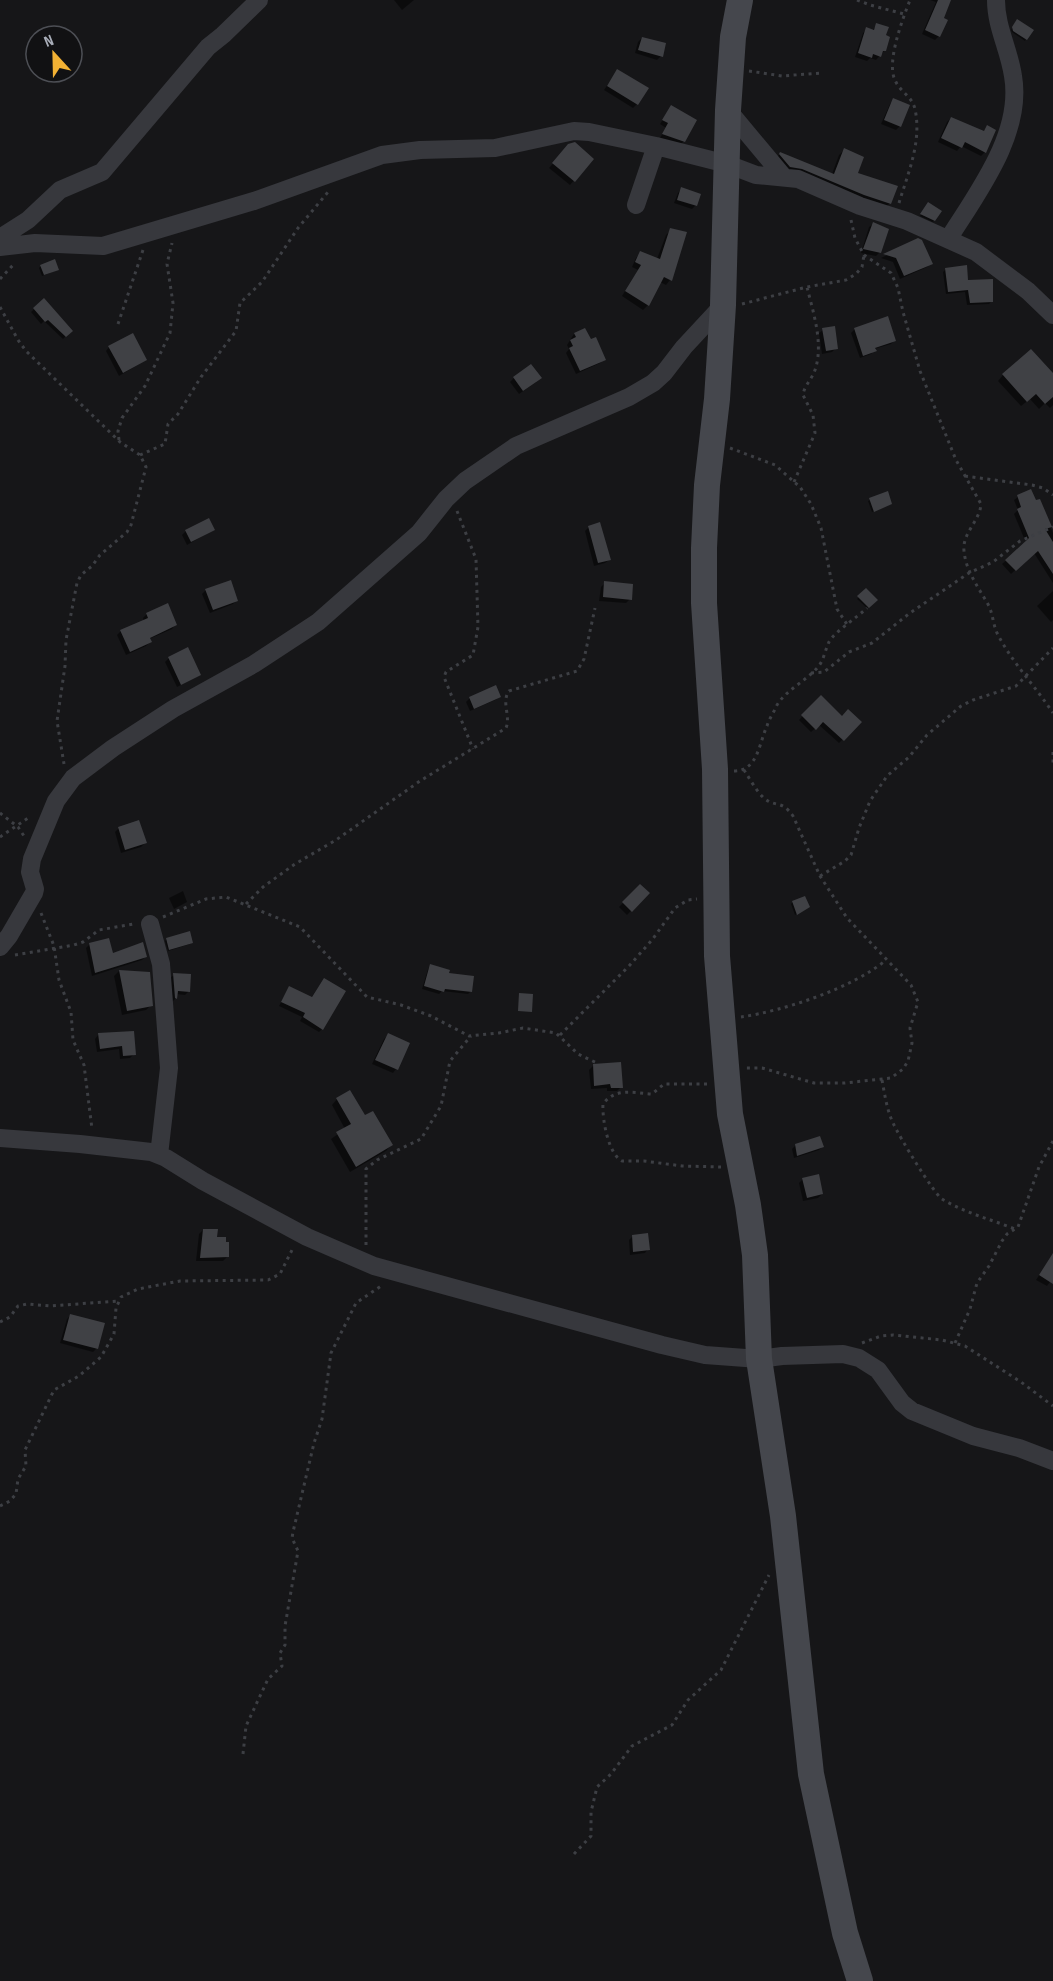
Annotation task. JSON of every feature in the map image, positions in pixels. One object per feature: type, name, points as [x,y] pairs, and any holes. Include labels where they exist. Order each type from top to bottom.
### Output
[{"type":"main road","points":[[740,0],[733,37],[728,110],[723,307],[704,548],[715,769],[717,956],[726,1073],[734,1140],[741,1167],[755,1255],[759,1359],[783,1516],[812,1774],[843,1922],[860,1981]]},
{"type":"street","points":[[0,238],[28,220],[60,190],[102,172],[121,146],[143,126],[208,47],[259,0]]},
{"type":"street","points":[[948,238],[987,178],[1015,108],[1013,76],[997,20],[996,0]]},
{"type":"street","points":[[728,110],[783,176]]},
{"type":"street","points":[[0,247],[35,243],[97,247],[254,201],[382,155],[420,150],[495,148],[574,131],[590,132],[727,164],[756,175],[783,176],[808,183],[846,201],[895,217],[976,252],[1002,270],[1053,315]]},
{"type":"street","points":[[636,205],[656,146]]},
{"type":"street","points":[[4,951],[9,936],[34,893],[30,867],[56,801],[73,778],[113,748],[173,709],[254,664],[318,622],[419,533],[465,481],[516,446],[629,397],[653,383],[723,307]]},
{"type":"street","points":[[150,924],[161,964],[169,1068],[159,1155]]},
{"type":"street","points":[[0,1138],[94,1146],[159,1155],[300,1233],[365,1262],[400,1274],[662,1345],[705,1355],[759,1359],[843,1354],[859,1358],[878,1370],[902,1403],[912,1411],[973,1436],[1018,1448],[1053,1461]]},
{"type":"path","points":[[857,0],[904,14]]},
{"type":"path","points":[[895,217],[916,148],[917,131],[913,102],[898,87],[892,74],[892,64],[904,14],[910,0]]},
{"type":"path","points":[[731,67],[759,74],[782,76],[821,73]]},
{"type":"path","points":[[140,455],[165,444],[168,424],[178,414],[201,376],[236,331],[240,303],[262,282],[298,228],[338,182],[345,168]]},
{"type":"path","points":[[846,201],[855,238],[864,255],[891,273],[898,288],[920,371],[956,460],[981,504],[964,544],[969,573],[990,608],[996,632],[1053,713]]},
{"type":"path","points":[[120,442],[118,431],[122,418],[146,386],[170,333],[173,303],[167,264],[172,243],[168,226]]},
{"type":"path","points":[[118,324],[149,231]]},
{"type":"path","points":[[723,307],[846,280],[862,267],[864,255]]},
{"type":"path","points":[[794,482],[815,433],[813,415],[803,395],[818,360],[815,320],[807,287]]},
{"type":"path","points":[[0,307],[26,351],[120,442],[140,455],[145,462],[146,470],[131,525],[127,532],[81,575],[77,583],[66,640],[65,666],[57,721],[64,769]]},
{"type":"path","points":[[712,439],[775,465],[794,482],[812,504],[821,528],[837,609],[848,626]]},
{"type":"path","points":[[964,476],[1032,485],[1043,488],[1053,495]]},
{"type":"path","points":[[453,492],[461,524],[476,559],[478,627],[473,655],[446,672],[444,677],[473,749]]},
{"type":"path","points":[[812,673],[824,672],[849,652],[877,640],[910,613],[969,573],[993,562],[1020,541],[1053,527]]},
{"type":"path","points":[[246,904],[295,864],[336,840],[420,781],[506,729],[508,723],[505,698],[508,692],[514,688],[579,669],[584,659],[595,608]]},
{"type":"path","points":[[715,769],[744,770],[755,759],[766,726],[780,701],[820,664],[830,641],[867,608]]},
{"type":"path","points":[[820,876],[851,855],[870,801],[886,776],[909,757],[927,735],[962,706],[973,700],[1017,686],[1053,648]]},
{"type":"path","points":[[1053,752],[1053,767]]},
{"type":"path","points":[[741,1167],[682,1166],[644,1161],[621,1161],[612,1153],[605,1125],[603,1104],[613,1095],[628,1092],[650,1094],[664,1084],[706,1084],[726,1073],[762,1068],[814,1083],[882,1080],[896,1075],[908,1061],[912,1047],[910,1028],[918,1002],[911,985],[847,918],[820,876],[793,816],[783,805],[774,804],[765,799],[744,770]]},
{"type":"path","points":[[0,813],[18,827],[24,838],[30,867]]},
{"type":"path","points":[[0,837],[18,827]]},
{"type":"path","points":[[34,893],[54,948],[59,980],[71,1012],[71,1032],[84,1065],[94,1146]]},
{"type":"path","points":[[560,1035],[629,966],[652,940],[675,908],[688,900],[716,896]]},
{"type":"path","points":[[4,951],[80,944],[104,928],[150,924],[180,909],[213,898],[226,897],[300,927],[367,997],[432,1016],[471,1036],[523,1028],[560,1035],[568,1047],[597,1063]]},
{"type":"path","points":[[722,1019],[764,1014],[789,1007],[873,971],[886,960]]},
{"type":"path","points":[[365,1262],[366,1168],[377,1160],[421,1139],[441,1106],[450,1061],[471,1036]]},
{"type":"path","points":[[882,1080],[894,1125],[938,1195],[976,1216],[1015,1229]]},
{"type":"path","points":[[955,1343],[970,1309],[977,1283],[989,1266],[1002,1240],[1018,1227],[1039,1167],[1053,1141]]},
{"type":"path","points":[[0,1322],[10,1317],[18,1306],[27,1304],[51,1306],[118,1301],[138,1289],[180,1281],[268,1281],[279,1274],[300,1233]]},
{"type":"path","points":[[243,1754],[246,1726],[268,1679],[282,1666],[280,1653],[285,1645],[285,1626],[298,1551],[293,1541],[293,1532],[322,1419],[331,1353],[356,1303],[400,1274]]},
{"type":"path","points":[[0,1506],[8,1503],[16,1494],[18,1479],[26,1466],[25,1450],[49,1397],[57,1387],[84,1372],[99,1360],[106,1350],[114,1334],[118,1301]]},
{"type":"path","points":[[843,1354],[881,1336],[909,1336],[955,1343],[965,1346],[1021,1382],[1053,1407]]},
{"type":"path","points":[[574,1854],[591,1836],[592,1811],[597,1787],[611,1774],[632,1746],[670,1726],[688,1700],[721,1670],[772,1569]]},
{"type":"building","points":[[938,0],[951,0],[944,18],[948,20],[940,37],[925,30]]},
{"type":"building","points":[[1017,19],[1034,30],[1027,40],[1013,31],[1012,27]]},
{"type":"building","points":[[876,23],[889,27],[886,35],[890,37],[886,51],[883,51],[881,57],[873,54],[872,58],[858,53],[866,27],[874,30]]},
{"type":"building","points":[[642,37],[666,43],[663,57],[638,50]]},
{"type":"building","points":[[617,69],[649,88],[638,105],[607,86]]},
{"type":"building","points":[[893,98],[910,105],[901,127],[884,120]]},
{"type":"building","points":[[671,105],[697,120],[685,142],[662,134],[668,123],[662,120]]},
{"type":"building","points":[[951,117],[984,131],[987,125],[996,130],[986,153],[965,142],[962,148],[941,138]]},
{"type":"building","points":[[575,142],[594,159],[575,182],[552,163],[568,144]]},
{"type":"building","points":[[844,148],[864,157],[858,173],[898,186],[891,204],[802,169],[790,167],[779,154],[780,152],[834,174]]},
{"type":"building","points":[[681,187],[701,194],[697,206],[677,200]]},
{"type":"building","points":[[928,202],[942,211],[935,221],[920,214]]},
{"type":"building","points":[[873,222],[889,229],[881,253],[863,249]]},
{"type":"building","points":[[670,228],[687,232],[672,281],[664,277],[649,306],[625,291],[641,265],[635,262],[640,251],[660,259]]},
{"type":"building","points":[[918,238],[922,240],[933,264],[904,276],[896,258],[883,254]]},
{"type":"building","points":[[55,259],[59,270],[44,275],[40,265]]},
{"type":"building","points":[[967,265],[968,280],[993,279],[993,302],[970,303],[968,290],[948,292],[945,268]]},
{"type":"building","points":[[44,298],[73,331],[66,337],[48,320],[45,322],[33,308]]},
{"type":"building","points":[[888,316],[896,341],[875,348],[877,351],[863,356],[854,328]]},
{"type":"building","points":[[835,326],[838,349],[826,351],[822,328]]},
{"type":"building","points":[[585,328],[591,339],[596,337],[606,360],[580,371],[569,348],[573,346],[570,340],[576,337],[574,333]]},
{"type":"building","points":[[133,333],[147,360],[123,373],[108,346]]},
{"type":"building","points":[[1031,349],[1053,373],[1053,397],[1045,404],[1036,394],[1027,402],[1002,374]]},
{"type":"building","points":[[531,364],[542,378],[523,391],[513,377]]},
{"type":"building","points":[[1031,489],[1036,500],[1040,499],[1052,527],[1045,529],[1053,542],[1053,574],[1038,551],[1016,571],[1005,560],[1029,538],[1017,509],[1021,507],[1017,495]]},
{"type":"building","points":[[888,491],[892,504],[874,512],[869,498]]},
{"type":"building","points":[[209,518],[215,530],[191,542],[185,530]]},
{"type":"building","points":[[600,522],[611,560],[598,563],[588,526]]},
{"type":"building","points":[[231,580],[238,601],[213,610],[205,589]]},
{"type":"building","points":[[604,581],[633,584],[632,600],[603,597]]},
{"type":"building","points":[[866,588],[878,600],[869,608],[857,596]]},
{"type":"building","points":[[168,603],[177,625],[150,638],[152,642],[130,652],[120,630],[148,618],[146,613]]},
{"type":"building","points":[[188,647],[201,675],[181,685],[168,657]]},
{"type":"building","points":[[496,685],[501,697],[474,709],[469,697]]},
{"type":"building","points":[[821,695],[842,716],[848,709],[862,722],[844,741],[823,722],[816,730],[801,715]]},
{"type":"building","points":[[139,820],[147,843],[125,850],[118,827]]},
{"type":"building","points":[[640,884],[650,893],[632,912],[622,902]]},
{"type":"building","points":[[805,896],[810,907],[797,915],[792,901]]},
{"type":"building","points":[[190,931],[193,943],[169,950],[166,938]]},
{"type":"building","points":[[109,938],[113,953],[143,942],[147,957],[95,973],[89,943]]},
{"type":"building","points":[[430,964],[450,970],[449,973],[474,976],[472,992],[445,989],[444,992],[424,986]]},
{"type":"building","points":[[119,970],[150,972],[153,1006],[127,1011]]},
{"type":"building","points":[[173,973],[191,974],[190,992],[178,991],[177,999],[175,998]]},
{"type":"building","points":[[324,978],[346,991],[323,1030],[303,1017],[305,1013],[281,1002],[289,986],[312,997]]},
{"type":"building","points":[[519,993],[533,994],[532,1012],[518,1011]]},
{"type":"building","points":[[134,1031],[136,1055],[123,1056],[122,1046],[100,1049],[98,1033]]},
{"type":"building","points":[[388,1033],[410,1043],[398,1070],[375,1060]]},
{"type":"building","points":[[621,1062],[623,1088],[611,1088],[610,1084],[594,1086],[593,1064]]},
{"type":"building","points":[[350,1090],[365,1115],[373,1111],[393,1145],[356,1167],[336,1132],[351,1124],[336,1098]]},
{"type":"building","points":[[820,1136],[824,1147],[797,1156],[795,1144]]},
{"type":"building","points":[[819,1174],[823,1194],[807,1198],[802,1178]]},
{"type":"building","points":[[203,1229],[218,1229],[217,1237],[226,1237],[226,1242],[229,1242],[229,1257],[200,1258]]},
{"type":"building","points":[[648,1233],[650,1250],[633,1252],[632,1235]]},
{"type":"building","points":[[1053,1253],[1053,1284],[1039,1275]]},
{"type":"building","points":[[70,1314],[105,1323],[98,1349],[63,1340]]}]
